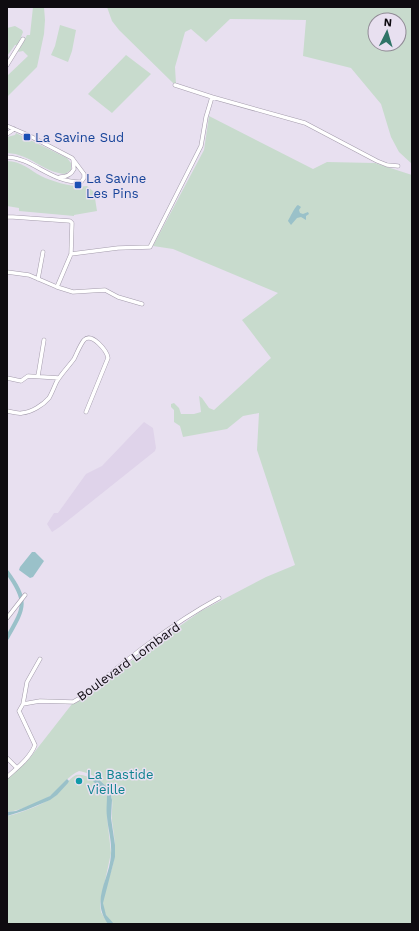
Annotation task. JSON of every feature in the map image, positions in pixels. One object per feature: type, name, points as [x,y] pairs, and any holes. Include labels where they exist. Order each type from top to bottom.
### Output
[{"type":"street","points":[[7,65],[23,39]]},
{"type":"street","points":[[175,85],[305,123],[387,165],[398,166]]},
{"type":"street","points":[[71,254],[118,248],[150,247],[201,146],[206,117],[212,96]]},
{"type":"street","points":[[7,157],[24,160],[48,174],[78,182],[82,180],[84,176],[72,158],[8,126]]},
{"type":"street","points":[[7,134],[14,128]]},
{"type":"street","points":[[55,176],[66,176],[71,174],[74,169],[72,158]]},
{"type":"street","points":[[7,217],[70,221],[72,223],[71,254],[57,286]]},
{"type":"street","points":[[38,279],[43,252]]},
{"type":"street","points":[[7,272],[29,275],[72,292],[105,290],[118,298],[142,304]]},
{"type":"street","points":[[7,411],[23,413],[36,408],[49,397],[59,378],[73,360],[85,340],[88,338],[94,339],[107,354],[108,358],[86,412]]},
{"type":"street","points":[[38,376],[44,340]]},
{"type":"street","points":[[7,378],[21,381],[28,376],[59,378]]},
{"type":"street","points":[[7,618],[25,594]]},
{"type":"street","name":"Boulevard Lombard","points":[[23,704],[40,701],[73,702],[150,644],[201,608],[219,598]]},
{"type":"street","points":[[7,777],[33,750],[35,745],[19,711],[23,704],[27,682],[40,659]]},
{"type":"street","points":[[7,758],[17,768]]},
{"type":"shaded area","points":[[144,422],[153,428],[156,448],[155,451],[52,532],[47,524],[54,513],[58,513],[86,474],[102,466]]},
{"type":"green space","points":[[33,7],[44,7],[45,20],[44,34],[37,67],[7,97],[7,76],[28,56],[23,51],[18,52],[27,35],[30,35]]},
{"type":"green space","points":[[107,7],[412,7],[412,164],[399,152],[391,137],[381,104],[351,68],[303,56],[306,20],[230,19],[206,42],[191,29],[185,32],[175,67],[176,84],[173,83],[119,30],[112,21]]},
{"type":"green space","points":[[60,25],[76,30],[72,51],[68,62],[51,55],[55,46]]},
{"type":"green space","points":[[15,26],[23,32],[18,45],[15,45],[7,56],[7,28]]},
{"type":"green space","points":[[126,55],[151,74],[112,113],[88,94]]},
{"type":"green space","points":[[209,116],[313,169],[327,162],[375,163],[412,175],[412,924],[114,924],[107,918],[103,906],[104,893],[112,869],[115,848],[112,800],[108,789],[95,777],[79,771],[65,781],[53,794],[24,808],[7,812],[7,780],[29,759],[72,704],[76,703],[139,655],[201,611],[266,577],[295,565],[257,450],[259,413],[243,416],[227,429],[183,437],[180,426],[174,422],[174,410],[171,407],[171,404],[174,403],[179,408],[181,414],[194,414],[201,412],[199,396],[209,408],[214,410],[271,358],[242,320],[278,293],[173,249],[153,246],[204,150]]},
{"type":"green space","points":[[16,133],[67,158],[71,163],[71,170],[65,174],[57,173],[23,156],[7,153],[7,137],[15,135]]},
{"type":"green space","points":[[7,161],[17,162],[41,176],[58,182],[76,186],[87,186],[94,192],[97,211],[74,216],[19,211],[19,208],[7,206]]},
{"type":"green space","points":[[76,775],[89,778],[107,795],[107,817],[111,853],[100,904],[101,912],[108,924],[7,924],[7,816],[33,808],[47,801],[59,793],[70,779]]},
{"type":"water","points":[[298,205],[301,207],[299,210],[300,213],[303,214],[308,212],[309,214],[306,216],[306,220],[301,217],[297,218],[291,225],[288,221]]},
{"type":"water","points":[[32,552],[35,552],[44,561],[33,577],[30,578],[19,570]]},
{"type":"water","points":[[96,777],[107,787],[112,800],[111,818],[115,845],[115,857],[103,903],[106,915],[114,924],[108,924],[103,915],[101,906],[102,889],[110,863],[111,849],[107,814],[107,795],[93,781]]},
{"type":"water","points":[[67,779],[69,781],[68,783],[50,800],[7,816],[7,812],[16,811],[50,796]]},
{"type":"waterway","points":[[7,572],[19,591],[22,605],[17,619],[7,638]]},
{"type":"place","name":"La Savine Sud","points":[[27,137]]},
{"type":"place","name":"La Savine Les Pins","points":[[78,185]]},
{"type":"place","name":"La Bastide Vieille","points":[[79,781]]}]
